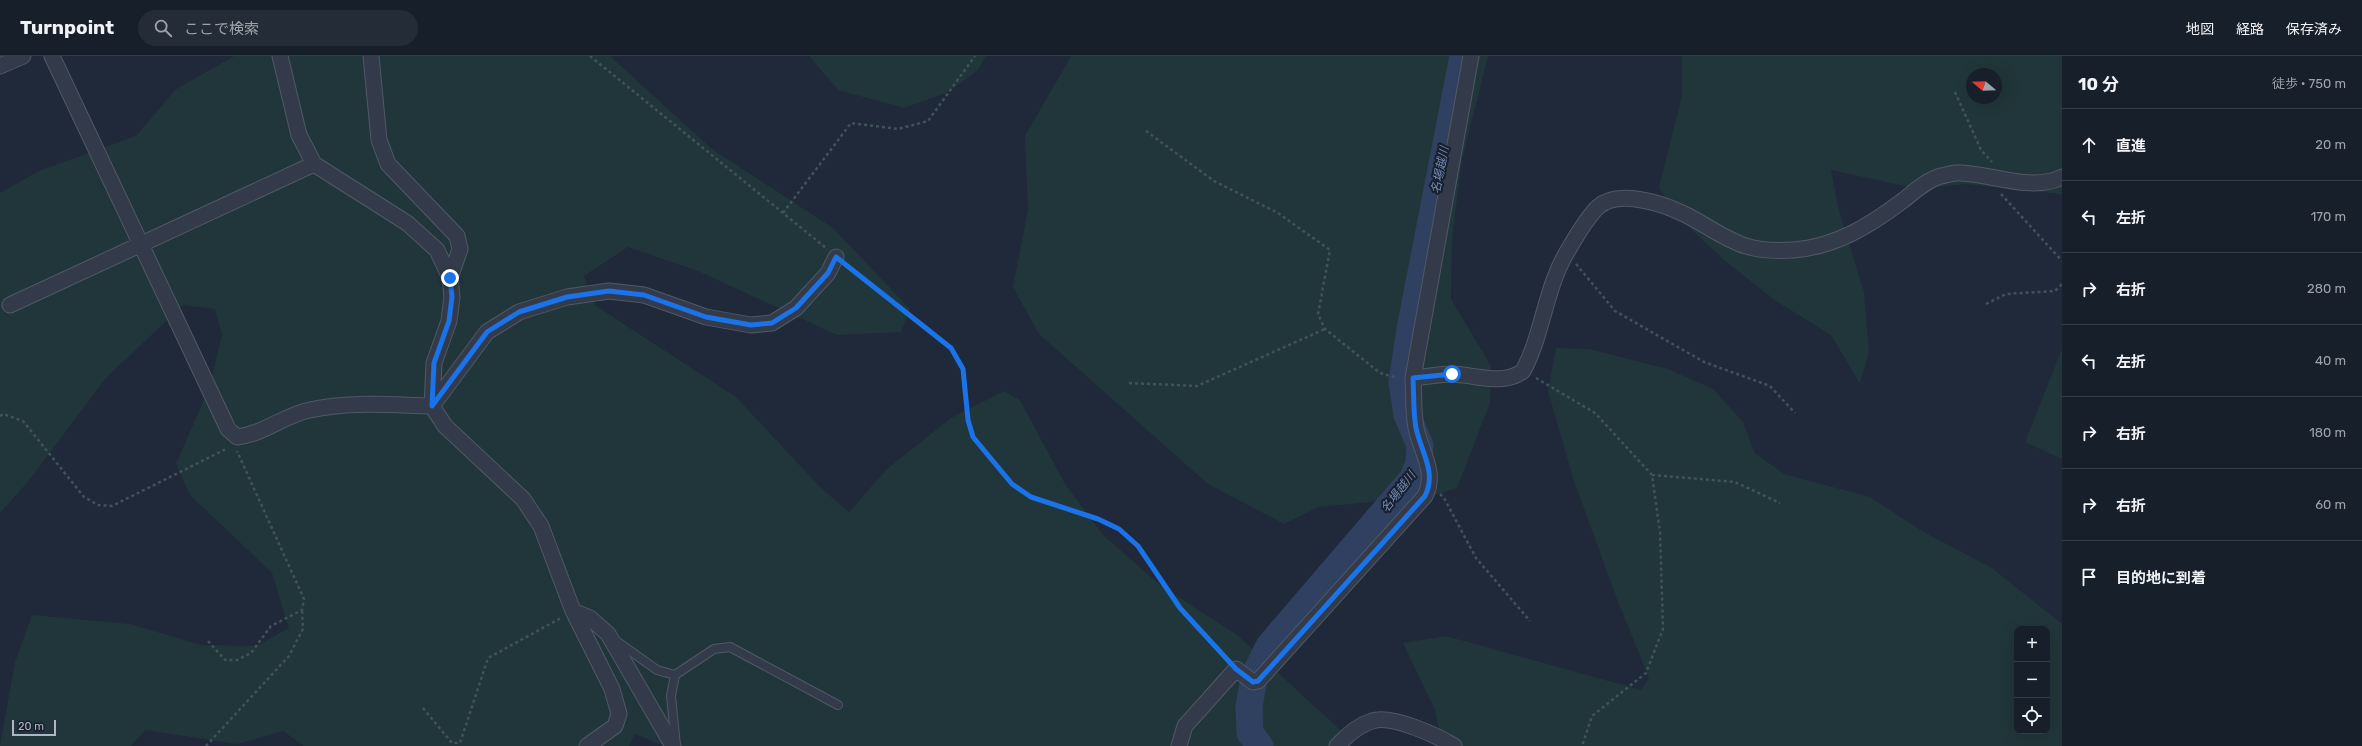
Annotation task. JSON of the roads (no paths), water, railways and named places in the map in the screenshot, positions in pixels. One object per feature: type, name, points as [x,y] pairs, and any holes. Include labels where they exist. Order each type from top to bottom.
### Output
[{"type":"street","points":[[0,66],[23,56]]},
{"type":"street","points":[[52,56],[228,429],[236,437],[251,436],[308,410],[344,404],[432,406]]},
{"type":"street","points":[[280,56],[299,135],[314,164],[407,223],[437,250],[450,278],[452,297],[449,321],[434,363],[432,406],[446,426],[523,499],[541,526],[573,611],[612,689],[619,714],[615,726],[587,746]]},
{"type":"street","points":[[371,56],[379,140],[388,164],[457,236],[460,249],[450,278]]},
{"type":"street","points":[[1178,746],[1186,726],[1241,674],[1253,682],[1258,681],[1425,496],[1430,486],[1431,475],[1416,427],[1413,378],[1471,56]]},
{"type":"street","points":[[10,305],[141,246],[314,164]]},
{"type":"street","points":[[1413,378],[1452,374],[1505,379],[1515,377],[1523,371],[1554,279],[1566,253],[1597,207],[1608,200],[1622,197],[1651,202],[1682,213],[1726,238],[1746,247],[1765,250],[1795,250],[1828,244],[1854,234],[1882,216],[1932,178],[1959,172],[2034,183],[2053,182],[2062,177]]},
{"type":"street","points":[[432,406],[487,332],[519,312],[567,297],[609,291],[644,295],[706,317],[751,325],[772,323],[796,308],[828,273],[836,257]]},
{"type":"street","points":[[573,611],[590,618],[608,634],[673,746]]},
{"type":"street","points":[[1337,746],[1347,736],[1373,720],[1398,722],[1432,733],[1454,746]]},
{"type":"lane","points":[[608,634],[657,670],[675,675]]},
{"type":"lane","points":[[676,746],[671,696],[675,675],[714,649],[730,647],[838,705]]},
{"type":"waterway","name":"名場越川","points":[[1260,746],[1250,733],[1249,706],[1255,674],[1269,646],[1412,479],[1419,464],[1420,445],[1407,415],[1402,382],[1410,329],[1463,56]]}]
